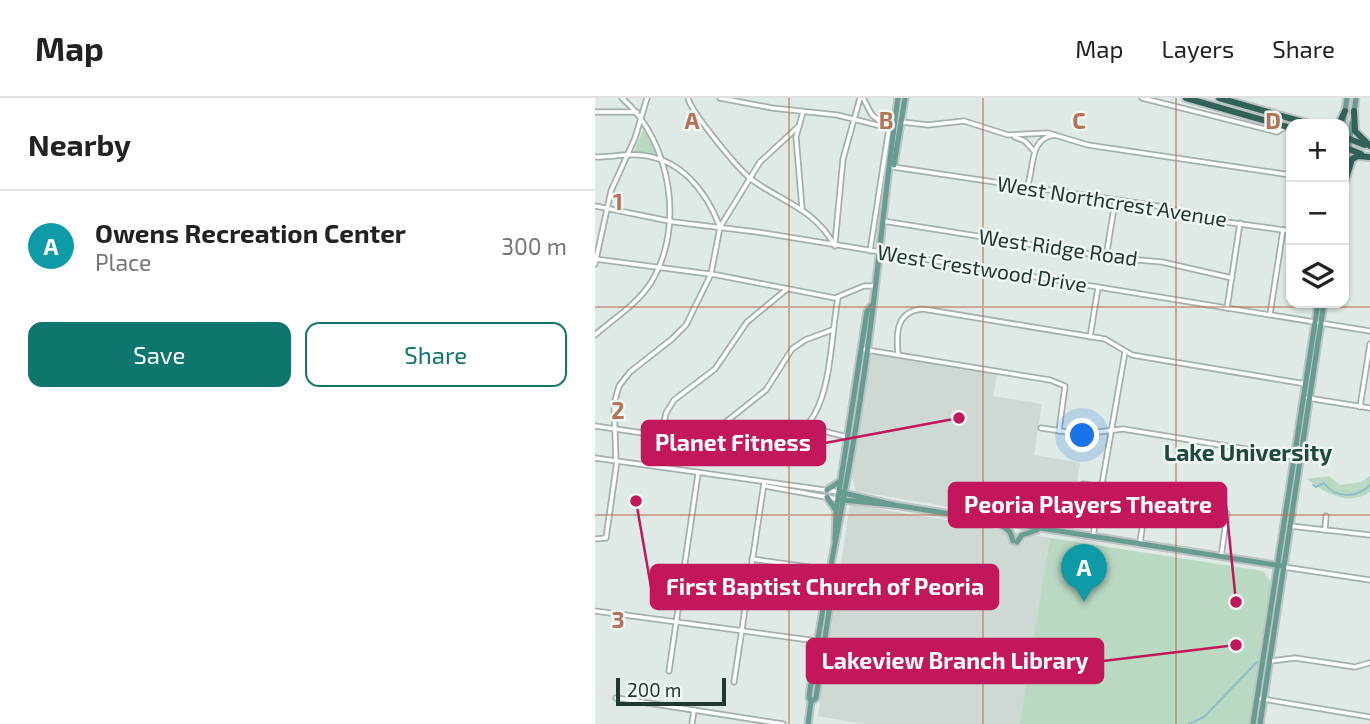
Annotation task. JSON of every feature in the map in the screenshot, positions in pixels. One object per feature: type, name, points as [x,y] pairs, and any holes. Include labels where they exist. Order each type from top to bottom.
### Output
[{"type":"highway","points":[[1186,98],[1286,126]]},
{"type":"highway","points":[[1219,98],[1292,119]]},
{"type":"highway","points":[[1343,119],[1345,111]]},
{"type":"highway","points":[[1354,111],[1355,130],[1370,147]]},
{"type":"highway","points":[[1349,139],[1370,147]]},
{"type":"highway","points":[[1349,149],[1370,157]]},
{"type":"highway","points":[[1344,182],[1352,159],[1360,155],[1370,157]]},
{"type":"main road","points":[[898,98],[898,121]]},
{"type":"main road","points":[[857,499],[844,480],[847,437],[858,365],[873,314],[873,286],[892,167],[894,129],[905,98]]},
{"type":"main road","points":[[1345,111],[1347,98]]},
{"type":"main road","points":[[1349,130],[1356,98]]},
{"type":"main road","points":[[1318,308],[1318,323]]},
{"type":"main road","points":[[1253,724],[1260,698],[1285,526],[1322,308]]},
{"type":"main road","points":[[808,724],[815,657],[821,642],[820,625],[827,576],[831,570],[841,496],[852,454],[862,390],[864,349]]},
{"type":"main road","points":[[858,365],[859,386],[862,390]]},
{"type":"main road","points":[[851,414],[862,390]]},
{"type":"main road","points":[[847,437],[852,454]]},
{"type":"main road","points":[[839,512],[827,494],[844,480]]},
{"type":"main road","points":[[841,496],[1279,566]]},
{"type":"main road","points":[[839,512],[857,499]]},
{"type":"main road","points":[[996,521],[1012,518],[1021,508],[1026,519],[1041,529]]},
{"type":"main road","points":[[996,521],[1010,532],[1015,542],[1022,535],[1041,529]]},
{"type":"main road","points":[[811,702],[816,698],[821,642],[834,578],[831,570]]},
{"type":"main road","points":[[1260,698],[1260,724]]},
{"type":"street","points":[[595,335],[643,293],[659,267],[668,221],[669,188],[663,160],[641,118],[622,98]]},
{"type":"street","points":[[647,98],[627,155],[615,179],[596,261],[711,274],[838,298],[864,286],[873,286]]},
{"type":"street","points":[[688,98],[699,120],[750,178],[802,208],[822,226],[835,246]]},
{"type":"street","points":[[720,98],[852,118],[894,129]]},
{"type":"street","points":[[835,246],[843,159],[852,118],[862,98]]},
{"type":"street","points":[[862,98],[872,115],[894,129]]},
{"type":"street","points":[[1142,98],[1276,132],[1286,128]]},
{"type":"street","points":[[595,112],[636,112]]},
{"type":"street","points":[[802,208],[796,140],[803,112]]},
{"type":"street","points":[[898,121],[927,124],[964,121],[1029,143],[1034,156]]},
{"type":"street","points":[[595,538],[607,538],[617,461],[614,404],[620,384],[630,372],[682,329],[711,274],[720,228],[764,158],[799,126]]},
{"type":"street","points":[[870,251],[894,129]]},
{"type":"street","points":[[1006,135],[1042,132],[1088,145],[1115,146],[1286,174]]},
{"type":"street","points":[[1027,188],[1036,145],[1043,138],[1063,137]]},
{"type":"street","points":[[595,157],[627,155],[663,160],[693,181],[710,203],[720,228]]},
{"type":"street","name":"West Northcrest Avenue","points":[[892,167],[1115,202],[1164,207],[1211,220],[1286,230]]},
{"type":"street","points":[[1107,257],[1115,202]]},
{"type":"street","name":"West Crestwood Drive","points":[[595,206],[668,221],[1370,331]]},
{"type":"street","name":"West Ridge Road","points":[[883,221],[1107,257],[1167,263],[1231,278]]},
{"type":"street","points":[[1227,308],[1240,223]]},
{"type":"street","points":[[1270,314],[1283,230]]},
{"type":"street","points":[[1090,337],[1098,288]]},
{"type":"street","points":[[661,436],[666,415],[674,400],[715,369],[748,321],[787,289]]},
{"type":"street","points":[[595,426],[751,448],[777,444],[810,426],[819,409],[825,392],[838,298]]},
{"type":"street","points":[[898,354],[899,323],[908,313],[920,309],[1090,337],[1109,341],[1125,352],[1308,385]]},
{"type":"street","points":[[716,444],[722,425],[766,390],[793,348],[832,330]]},
{"type":"street","points":[[1360,407],[1370,344]]},
{"type":"street","points":[[864,349],[1050,380],[1065,386],[1059,431]]},
{"type":"street","points":[[1093,537],[1125,352]]},
{"type":"street","points":[[1306,397],[1370,408]]},
{"type":"street","points":[[1041,428],[1083,434],[1111,428],[1296,458]]},
{"type":"street","points":[[819,430],[847,437]]},
{"type":"street","points":[[777,444],[782,458]]},
{"type":"street","points":[[595,458],[841,496]]},
{"type":"street","points":[[669,671],[698,474]]},
{"type":"street","points":[[734,682],[764,484]]},
{"type":"street","points":[[1083,484],[1101,487]]},
{"type":"street","points":[[1139,545],[1146,504],[1152,497],[1161,496],[1224,510],[1227,518],[1220,558]]},
{"type":"street","points":[[1325,530],[1326,516]]},
{"type":"street","points":[[1285,526],[1370,536]]},
{"type":"street","points":[[753,559],[831,570]]},
{"type":"street","points":[[1279,566],[1370,580]]},
{"type":"street","points":[[595,611],[821,642]]},
{"type":"street","points":[[1265,662],[1296,658],[1355,667],[1369,663]]},
{"type":"street","points":[[616,698],[783,724]]},
{"type":"street","points":[[1260,698],[1370,717]]},
{"type":"street","points":[[692,724],[694,710]]},
{"type":"street","points":[[740,724],[741,718]]},
{"type":"shaded area","points":[[872,353],[997,374],[993,396],[1042,404],[1034,455],[1080,463],[1074,504],[1067,508],[1063,526],[856,491],[852,478]]},
{"type":"shaded area","points":[[850,504],[1050,538],[1024,724],[865,724],[818,716]]},
{"type":"green space","points":[[643,130],[656,149],[654,156],[634,152]]},
{"type":"green space","points":[[1329,476],[1340,485],[1361,482],[1370,476],[1370,492],[1345,498],[1329,493],[1307,479]]},
{"type":"green space","points":[[1050,538],[1263,571],[1271,582],[1250,724],[1020,724]]},
{"type":"waterway","points":[[1313,485],[1316,487],[1324,483],[1334,492],[1346,495],[1359,492],[1370,485]]},
{"type":"waterway","points":[[1189,724],[1204,717],[1257,662]]},
{"type":"place","name":"Planet Fitness","points":[[959,418]]},
{"type":"place","name":"First Baptist Church of Peoria","points":[[636,501]]},
{"type":"place","name":"Owens Recreation Center","points":[[1084,602]]},
{"type":"place","name":"Peoria Players Theatre","points":[[1236,602]]},
{"type":"place","name":"Lakeview Branch Library","points":[[1236,645]]},
{"type":"district","name":"Lake University","points":[[1248,453]]}]
